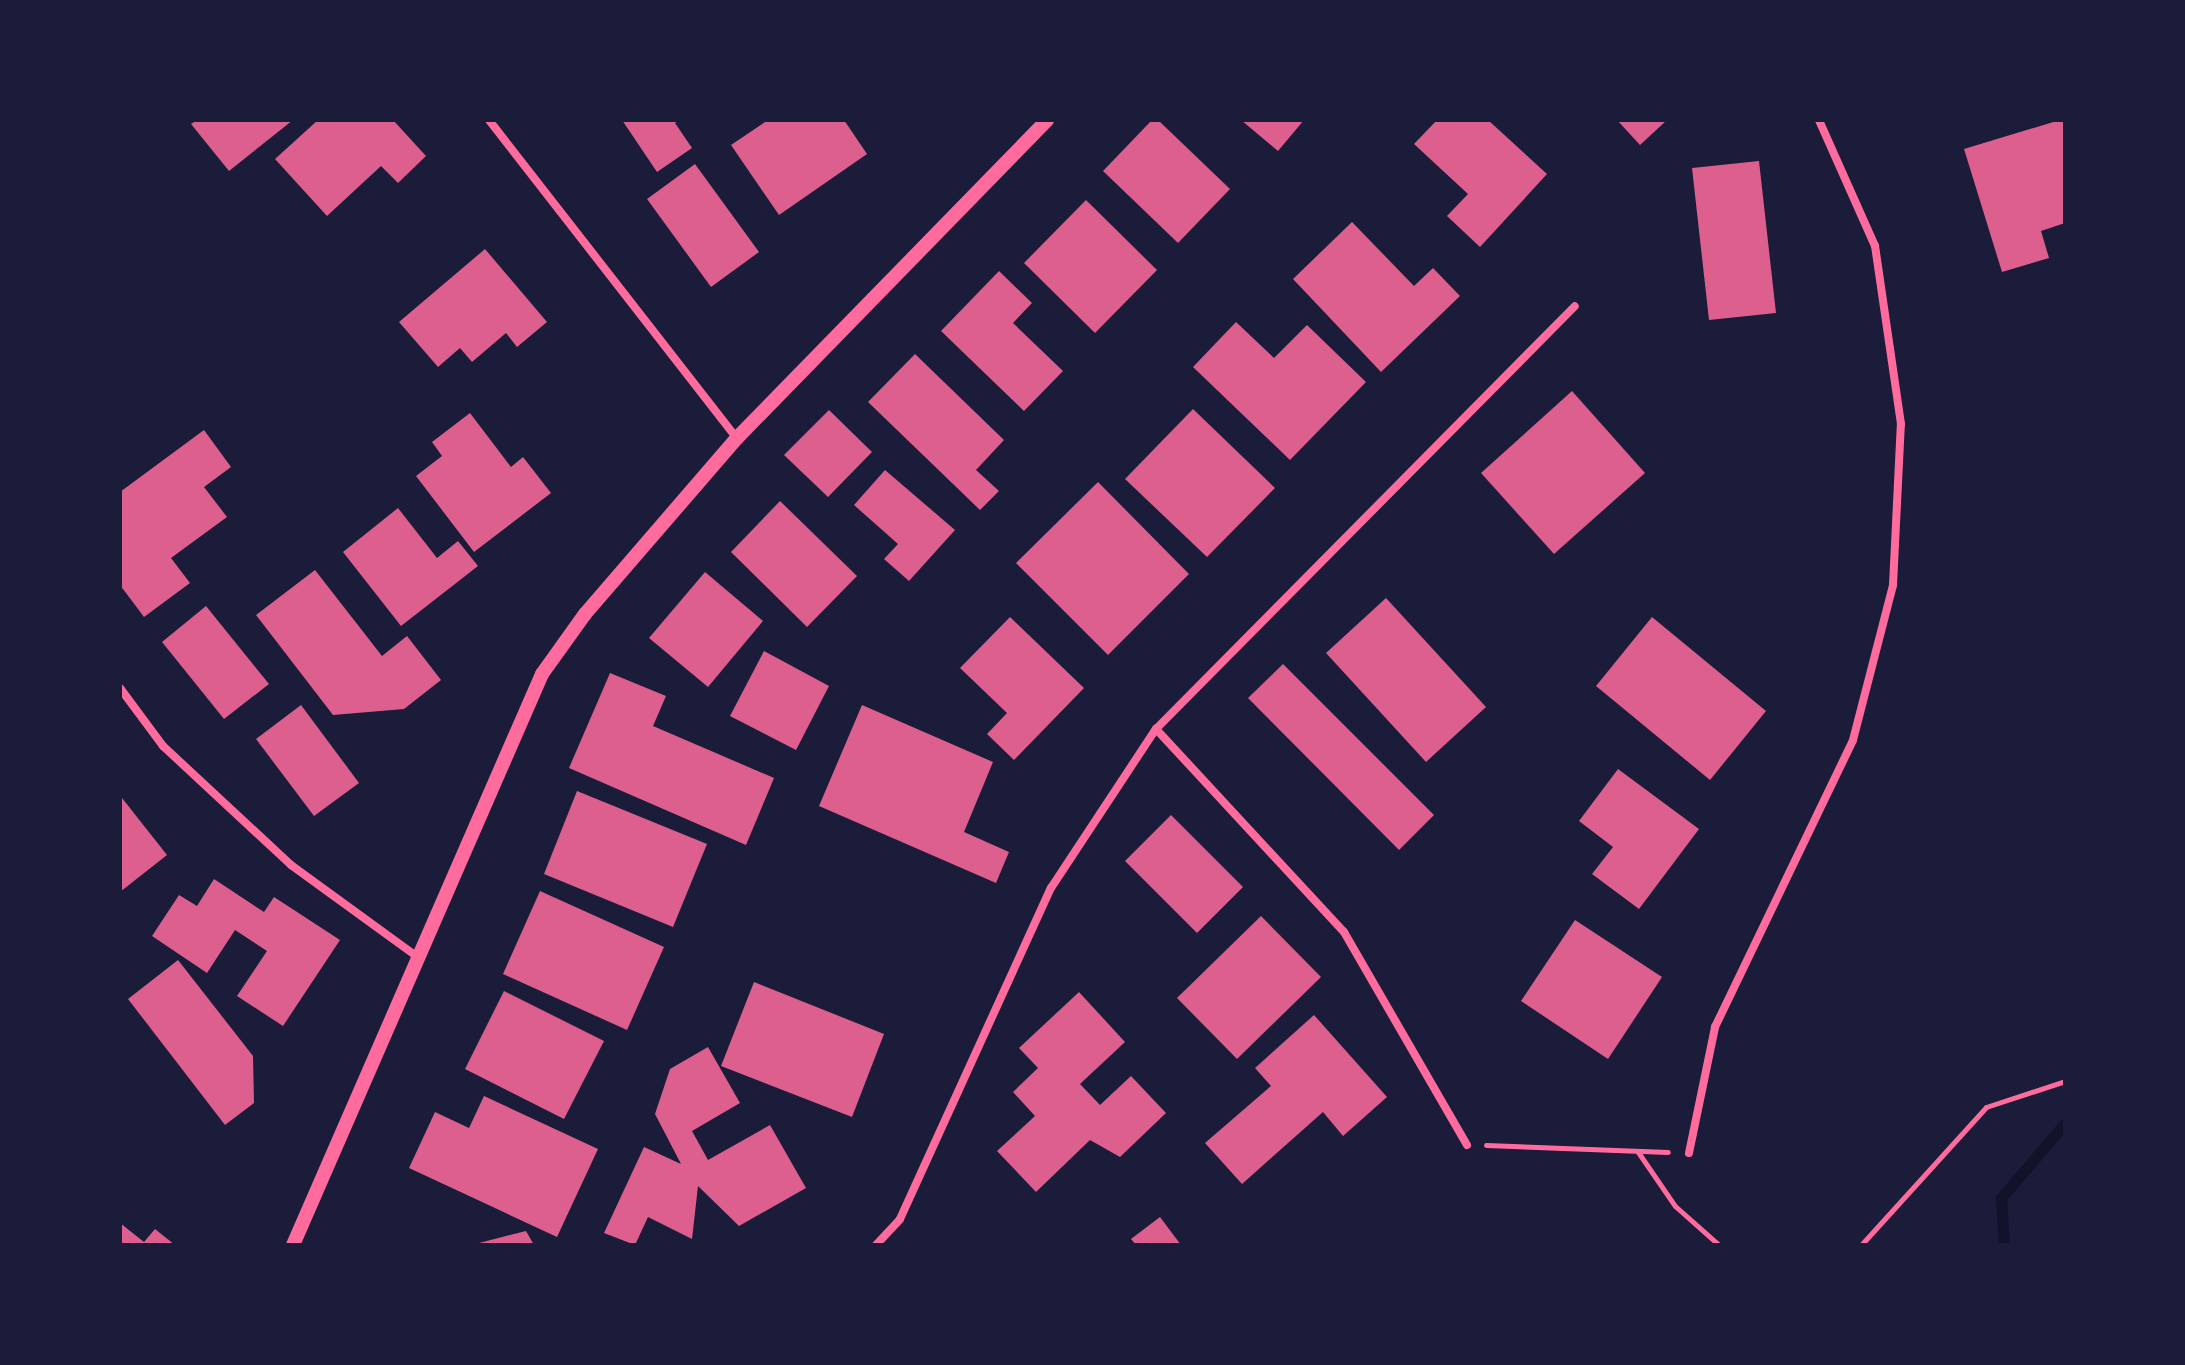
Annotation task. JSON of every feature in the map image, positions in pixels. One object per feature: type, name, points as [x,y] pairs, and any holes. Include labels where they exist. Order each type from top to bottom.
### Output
[{"type":"street","points":[[489,120],[737,438]]},
{"type":"street","points":[[293,1245],[542,674],[585,614],[737,438],[1047,120]]},
{"type":"street","points":[[1689,1153],[1715,1027],[1853,740],[1893,585],[1901,424],[1875,246],[1819,120]]},
{"type":"street","points":[[876,1245],[900,1219],[1051,888],[1156,729],[1575,306]]},
{"type":"street","points":[[120,688],[163,746],[291,865],[419,958]]},
{"type":"street","points":[[1156,729],[1344,932],[1467,1145]]},
{"type":"path","points":[[1861,1245],[1986,1107],[2065,1081]]},
{"type":"path","points":[[1467,1145],[1689,1153]]},
{"type":"path","points":[[1638,1152],[1675,1206],[1719,1245]]},
{"type":"building","points":[[197,120],[293,120],[229,171],[191,124]]},
{"type":"building","points":[[318,120],[393,120],[426,156],[398,183],[381,166],[327,216],[275,159]]},
{"type":"building","points":[[622,120],[680,120],[675,123],[692,148],[657,172]]},
{"type":"building","points":[[768,120],[844,120],[867,154],[779,215],[731,145]]},
{"type":"building","points":[[1152,120],[1158,120],[1230,189],[1178,243],[1103,171]]},
{"type":"building","points":[[1241,120],[1304,120],[1278,151]]},
{"type":"building","points":[[1437,120],[1488,120],[1547,174],[1480,247],[1447,216],[1468,194],[1414,144]]},
{"type":"building","points":[[1617,120],[1667,120],[1640,145]]},
{"type":"building","points":[[2065,120],[2065,223],[2041,231],[2049,258],[2002,272],[1964,149]]},
{"type":"building","points":[[1759,161],[1776,313],[1709,320],[1692,168]]},
{"type":"building","points":[[695,164],[759,252],[711,287],[647,199]]},
{"type":"building","points":[[1086,200],[1157,270],[1095,333],[1024,263]]},
{"type":"building","points":[[1352,222],[1414,286],[1433,268],[1460,296],[1381,372],[1293,279]]},
{"type":"building","points":[[485,249],[547,322],[517,347],[506,333],[472,362],[460,348],[438,367],[399,322]]},
{"type":"building","points":[[999,271],[1032,303],[1013,323],[1063,371],[1024,411],[941,331]]},
{"type":"building","points":[[1236,322],[1274,358],[1307,325],[1366,382],[1290,460],[1193,367]]},
{"type":"building","points":[[915,354],[1004,440],[976,470],[999,491],[980,510],[868,402]]},
{"type":"building","points":[[1572,391],[1645,473],[1554,554],[1481,473]]},
{"type":"building","points":[[1193,409],[1275,488],[1207,557],[1125,479]]},
{"type":"building","points":[[829,410],[872,452],[828,497],[784,455]]},
{"type":"building","points":[[470,413],[511,467],[523,457],[551,493],[474,552],[416,476],[442,456],[432,442]]},
{"type":"building","points":[[204,430],[231,467],[204,487],[227,517],[171,558],[190,583],[144,617],[120,585],[120,492]]},
{"type":"building","points":[[885,470],[955,530],[909,581],[884,559],[898,544],[854,505]]},
{"type":"building","points":[[1098,482],[1189,574],[1108,655],[1016,563]]},
{"type":"building","points":[[780,501],[857,576],[807,627],[731,552]]},
{"type":"building","points":[[398,508],[437,558],[458,541],[478,566],[401,626],[343,552]]},
{"type":"building","points":[[315,570],[382,656],[407,636],[441,680],[404,709],[333,715],[256,615]]},
{"type":"building","points":[[705,572],[763,621],[708,687],[649,638]]},
{"type":"building","points":[[1386,598],[1486,707],[1426,762],[1326,653]]},
{"type":"building","points":[[206,606],[269,684],[224,719],[162,642]]},
{"type":"building","points":[[1010,617],[1084,688],[1014,760],[987,734],[1007,713],[960,668]]},
{"type":"building","points":[[1652,617],[1766,711],[1710,780],[1596,686]]},
{"type":"building","points":[[764,651],[829,686],[796,750],[730,716]]},
{"type":"building","points":[[1283,664],[1434,815],[1399,850],[1248,698]]},
{"type":"building","points":[[610,673],[666,696],[653,726],[774,778],[746,845],[569,768]]},
{"type":"building","points":[[301,705],[359,783],[314,816],[256,739]]},
{"type":"building","points":[[862,705],[993,762],[964,832],[1009,852],[996,883],[819,806]]},
{"type":"building","points":[[1618,769],[1699,829],[1639,909],[1592,874],[1613,847],[1579,821]]},
{"type":"building","points":[[577,791],[707,844],[673,927],[544,874]]},
{"type":"building","points":[[120,799],[167,855],[120,892]]},
{"type":"building","points":[[1171,815],[1243,887],[1197,933],[1125,861]]},
{"type":"building","points":[[214,879],[264,912],[274,897],[340,940],[283,1026],[237,996],[267,951],[235,930],[207,973],[152,936],[179,895],[197,906]]},
{"type":"building","points":[[540,891],[664,947],[627,1030],[503,974]]},
{"type":"building","points":[[1261,916],[1321,977],[1237,1059],[1177,998]]},
{"type":"building","points":[[1575,920],[1662,977],[1608,1059],[1521,1001]]},
{"type":"building","points":[[178,960],[253,1056],[254,1103],[225,1125],[128,999]]},
{"type":"building","points":[[754,982],[884,1034],[852,1117],[721,1066]]},
{"type":"building","points":[[504,991],[604,1041],[564,1119],[465,1069]]},
{"type":"building","points":[[1079,992],[1125,1042],[1080,1084],[1100,1105],[1131,1076],[1166,1113],[1120,1157],[1090,1140],[1036,1192],[997,1151],[1035,1116],[1013,1092],[1038,1068],[1019,1048]]},
{"type":"building","points":[[1314,1015],[1387,1097],[1343,1136],[1323,1112],[1242,1184],[1205,1143],[1271,1086],[1255,1068]]},
{"type":"building","points":[[708,1047],[740,1103],[692,1131],[708,1160],[770,1125],[806,1188],[739,1226],[698,1186],[692,1239],[648,1217],[635,1245],[604,1233],[644,1147],[681,1164],[655,1114],[670,1069]]},
{"type":"building","points":[[484,1096],[598,1149],[557,1237],[409,1168],[435,1112],[469,1128]]},
{"type":"building","points":[[1160,1217],[1181,1245],[1136,1245],[1131,1239]]},
{"type":"building","points":[[120,1223],[144,1242],[155,1229],[175,1245],[120,1245]]},
{"type":"building","points":[[526,1231],[534,1245],[475,1245],[475,1244]]},
{"type":"waterway","points":[[2004,1245],[2001,1198],[2065,1123]]}]
